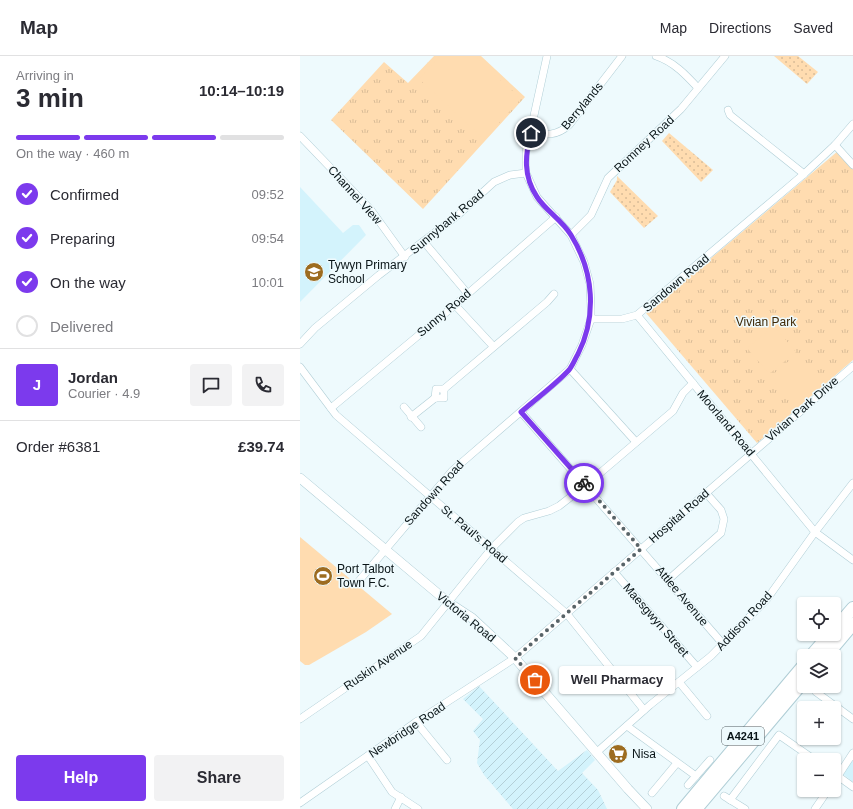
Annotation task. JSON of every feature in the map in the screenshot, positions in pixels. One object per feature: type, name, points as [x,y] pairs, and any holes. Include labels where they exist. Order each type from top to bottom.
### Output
[{"type":"main road","points":[[841,622],[853,608]]},
{"type":"main road","points":[[832,649],[853,624]]},
{"type":"main road","points":[[817,649],[824,641]]},
{"type":"main road","name":"A4241","points":[[683,809],[797,672]]},
{"type":"main road","name":"A4241","points":[[696,809],[797,690]]},
{"type":"street","name":"Berrylands","points":[[531,133],[552,134],[562,131],[569,125],[622,56]]},
{"type":"street","points":[[656,56],[665,59],[682,71],[698,88]]},
{"type":"street","name":"Romney Road","points":[[571,235],[591,215],[608,178],[681,109],[725,56]]},
{"type":"street","points":[[546,57],[526,152],[526,173],[537,197],[571,235],[584,262],[590,284],[591,319]]},
{"type":"street","points":[[728,110],[730,115],[804,174]]},
{"type":"street","name":"Sandown Road","points":[[358,582],[429,495],[457,465],[570,369],[582,345],[591,319],[622,319],[637,315],[804,174],[835,145],[853,124]]},
{"type":"street","name":"Channel View","points":[[300,136],[371,210],[405,257]]},
{"type":"street","points":[[835,145],[853,165]]},
{"type":"street","name":"Sunnybank Road","points":[[300,344],[315,328],[379,275],[405,257],[458,215],[494,182],[510,175],[526,173]]},
{"type":"street","name":"Sunny Road","points":[[331,408],[468,294],[556,217]]},
{"type":"street","points":[[424,242],[468,294]]},
{"type":"street","points":[[411,417],[435,398],[436,389],[444,389],[493,346],[549,305],[554,294]]},
{"type":"street","points":[[455,305],[493,346]]},
{"type":"street","name":"Moorland Road","points":[[637,315],[815,532],[853,560]]},
{"type":"street","name":"Vivian Park Drive","points":[[751,453],[853,366]]},
{"type":"street","name":"St. Paul's Road","points":[[300,367],[336,415],[567,614],[644,710]]},
{"type":"street","points":[[570,369],[636,442]]},
{"type":"street","name":"Ruskin Avenue","points":[[300,719],[421,636],[492,548],[518,522],[524,518],[549,511],[559,506],[586,485],[673,412],[683,393],[693,383]]},
{"type":"street","points":[[404,407],[421,427]]},
{"type":"street","name":"Attlee Avenue","points":[[521,412],[586,485],[722,644]]},
{"type":"street","name":"Hospital Road","points":[[515,658],[751,453]]},
{"type":"street","name":"Victoria Road","points":[[300,478],[449,603],[472,618],[515,658],[647,809]]},
{"type":"street","name":"Addison Road","points":[[597,752],[644,710],[697,667],[767,599],[815,532],[853,483]]},
{"type":"street","points":[[668,580],[721,533],[724,519],[721,510],[706,493]]},
{"type":"street","name":"Maesgwyn Street","points":[[614,572],[697,667]]},
{"type":"street","name":"Newbridge Road","points":[[300,803],[416,722],[515,658]]},
{"type":"street","points":[[679,682],[707,716]]},
{"type":"street","points":[[817,693],[853,719]]},
{"type":"street","points":[[416,722],[444,751],[447,760]]},
{"type":"street","points":[[627,726],[696,776]]},
{"type":"street","points":[[745,809],[727,798],[779,735],[805,753]]},
{"type":"street","points":[[841,769],[853,753]]},
{"type":"street","points":[[368,756],[392,792],[418,809]]},
{"type":"street","points":[[688,785],[710,760]]},
{"type":"street","points":[[652,793],[677,763]]},
{"type":"street","points":[[841,780],[853,787]]},
{"type":"street","points":[[395,809],[401,797]]},
{"type":"street","points":[[815,809],[823,797]]},
{"type":"shaded area","name":"Tywyn Primary School","points":[[300,187],[343,233],[353,225],[359,225],[366,235],[300,302]]},
{"type":"shaded area","points":[[479,686],[558,771],[587,750],[595,760],[582,773],[598,790],[607,809],[513,809],[484,775],[477,763],[480,740],[473,731],[483,719],[463,699]]},
{"type":"shaded area","points":[[853,760],[853,782],[843,774]]},
{"type":"green space","points":[[434,56],[481,56],[525,97],[423,209],[331,120],[384,62],[408,83]]},
{"type":"green space","points":[[440,56],[474,56],[521,99],[484,139],[419,79]]},
{"type":"green space","points":[[774,56],[798,56],[818,72],[807,84]]},
{"type":"green space","points":[[669,133],[713,170],[701,182],[662,141]]},
{"type":"green space","name":"Vivian Park","points":[[838,151],[853,168],[853,360],[757,443],[646,313]]},
{"type":"green space","points":[[617,176],[658,216],[644,228],[610,192],[617,180]]},
{"type":"green space","points":[[774,326],[796,352],[769,374],[747,348]]},
{"type":"green space","points":[[797,354],[820,381],[793,404],[770,377]]},
{"type":"green space","name":"Port Talbot Town F.C.","points":[[300,537],[392,614],[366,632],[309,665],[305,665],[300,661]]},
{"type":"way so far","points":[[535,680],[515,658],[641,549],[584,483]]},
{"type":"place","name":"Tywyn Primary School","points":[[314,272]]},
{"type":"place","name":"Port Talbot Town F.C.","points":[[323,576]]},
{"type":"place","name":"Well Pharmacy","points":[[535,680]]},
{"type":"place","name":"Nisa","points":[[618,754]]},
{"type":"route","points":[[531,133],[526,152],[526,173],[537,197],[571,235],[584,262],[590,284],[592,309],[591,319],[582,345],[570,369],[521,412],[584,483]]}]
